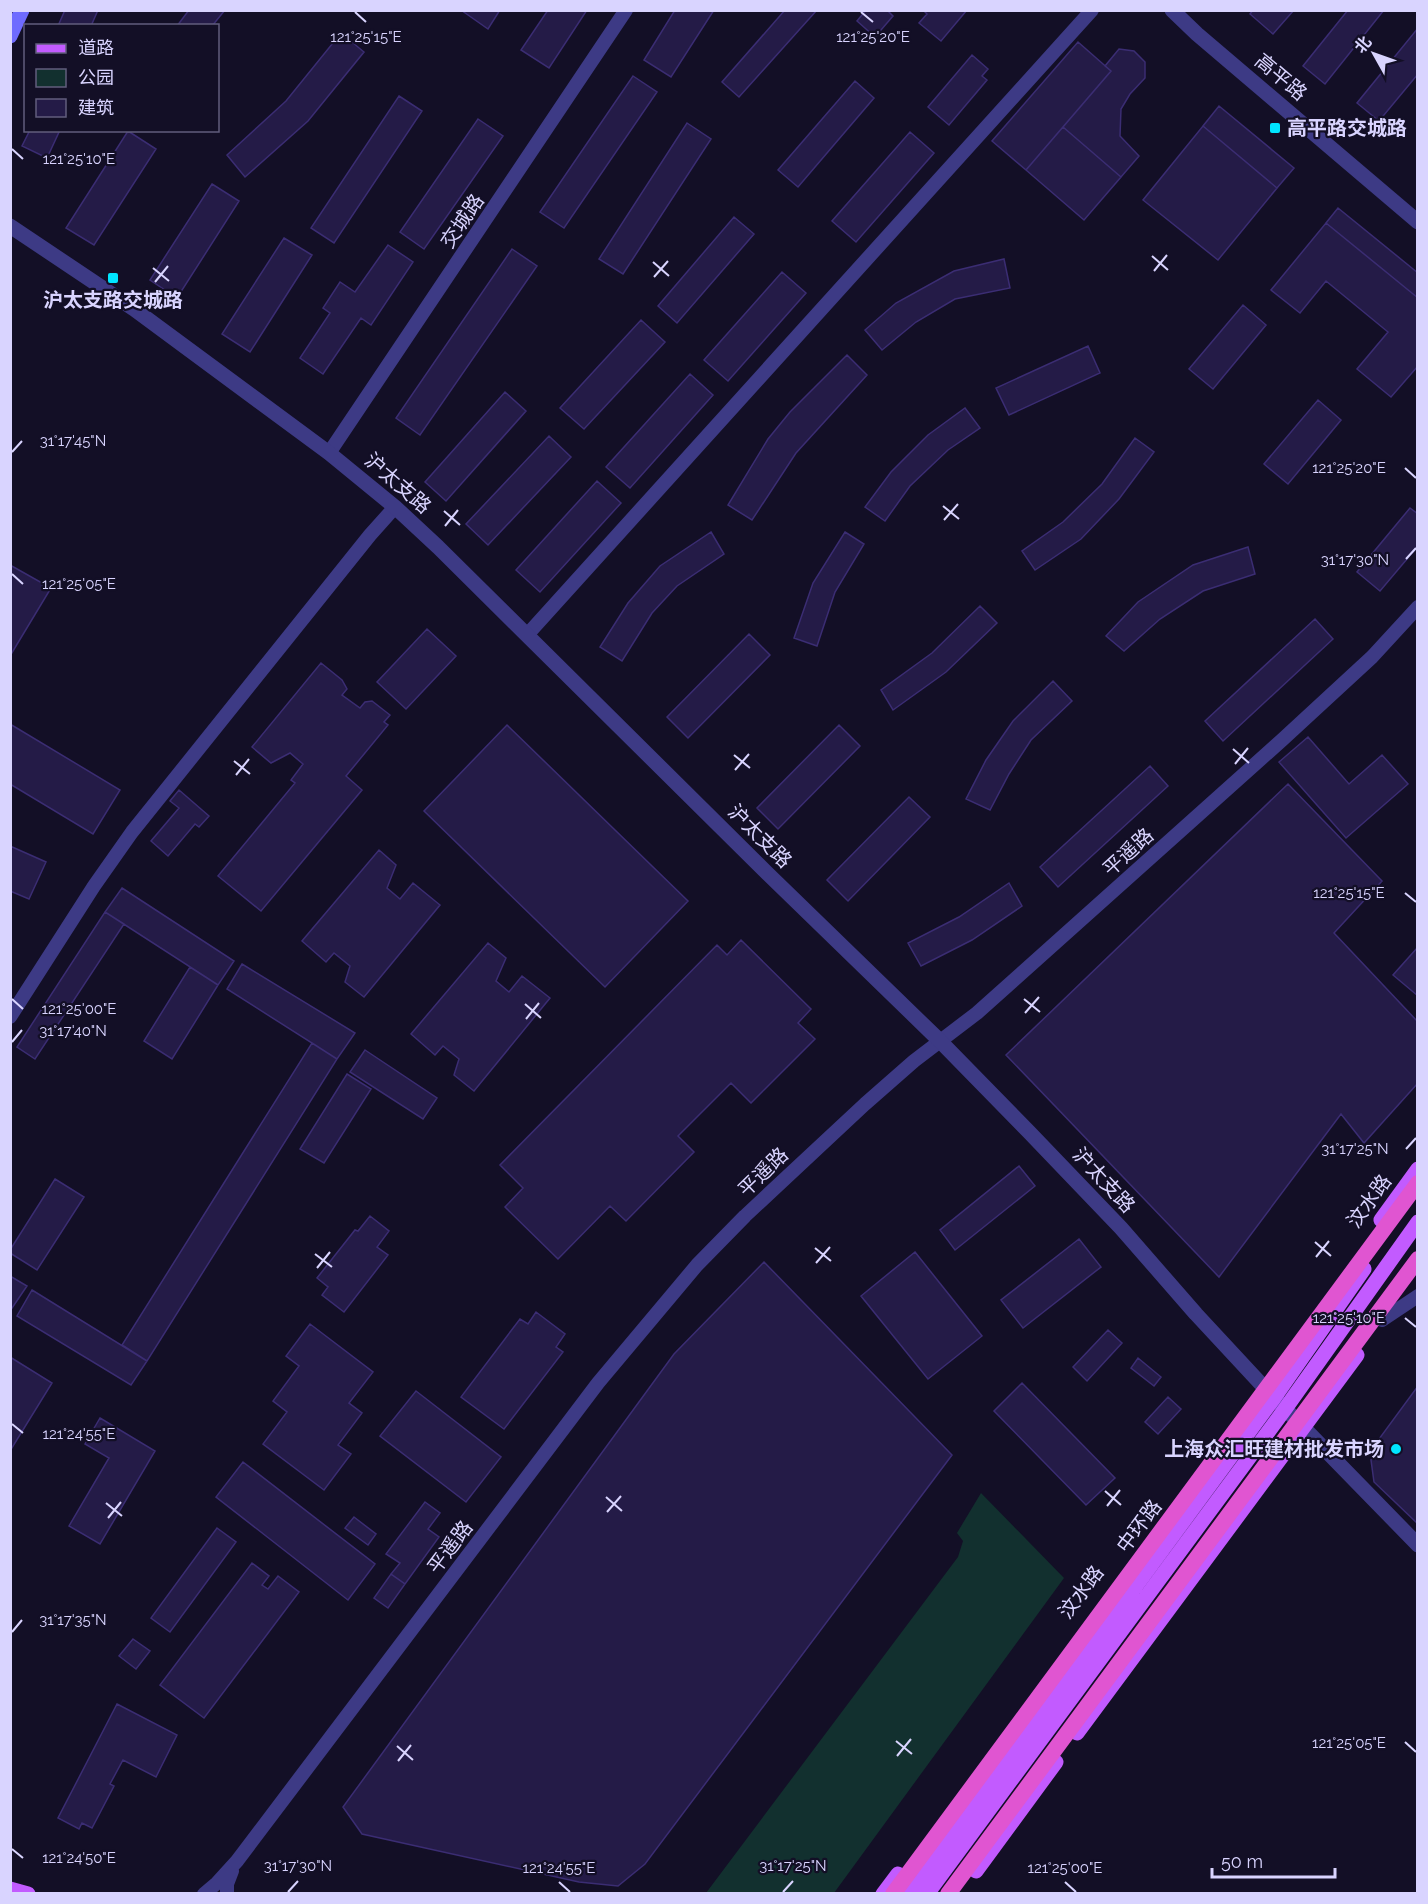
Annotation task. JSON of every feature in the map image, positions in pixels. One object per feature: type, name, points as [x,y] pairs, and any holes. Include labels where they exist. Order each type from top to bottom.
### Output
[{"type":"highway","name":"中环路","points":[[893,1893],[1418,1183]]},
{"type":"highway","points":[[936,1891],[1418,1259]]},
{"type":"main road","points":[[10,36],[22,10]]},
{"type":"main road","name":"汶水路","points":[[883,1893],[1418,1169]]},
{"type":"main road","name":"汶水路","points":[[909,1893],[1274,1398],[1418,1193]]},
{"type":"main road","points":[[936,1891],[1099,1660],[1285,1409],[1418,1222]]},
{"type":"main road","points":[[958,1893],[1418,1272]]},
{"type":"main road","points":[[1081,1728],[1099,1660]]},
{"type":"main road","points":[[936,1891],[999,1839]]},
{"type":"main road","points":[[10,1889],[28,1893]]},
{"type":"street","name":"交城路","points":[[329,453],[626,10]]},
{"type":"street","points":[[527,635],[1092,10]]},
{"type":"street","name":"高平路","points":[[1172,10],[1197,34],[1418,222]]},
{"type":"street","name":"沪太支路","points":[[10,226],[134,309],[329,453],[395,507],[940,1041],[1086,1190],[1303,1429],[1418,1545]]},
{"type":"street","points":[[10,1017],[94,886],[132,832],[370,535],[395,507]]},
{"type":"street","name":"平遥路","points":[[204,1893],[237,1862],[591,1393],[660,1307],[705,1257],[792,1171],[865,1104],[914,1061],[977,1013],[1282,740],[1372,657],[1418,607]]},
{"type":"street","points":[[1382,1320],[1418,1296]]},
{"type":"street","name":"平遥路","points":[[227,1893],[228,1880],[237,1862]]},
{"type":"green space","points":[[981,1493],[1064,1578],[834,1893],[706,1893],[958,1557],[963,1541],[957,1533]]},
{"type":"building","points":[[65,10],[98,10],[92,24],[59,24]]},
{"type":"building","points":[[189,10],[225,10],[214,24],[178,24]]},
{"type":"building","points":[[461,10],[500,10],[488,29]]},
{"type":"building","points":[[548,10],[587,10],[549,68],[521,50]]},
{"type":"building","points":[[675,10],[714,10],[671,77],[644,60]]},
{"type":"building","points":[[785,10],[817,10],[739,97],[722,82]]},
{"type":"building","points":[[866,10],[890,10],[893,16],[875,37],[857,21]]},
{"type":"building","points":[[923,10],[967,10],[941,41],[919,23],[927,14]]},
{"type":"building","points":[[1253,10],[1294,10],[1273,34],[1250,14]]},
{"type":"building","points":[[1348,10],[1384,10],[1325,84],[1303,66]]},
{"type":"building","points":[[1418,28],[1418,74],[1379,121],[1357,103]]},
{"type":"building","points":[[341,33],[364,52],[308,121],[245,177],[227,155],[286,101]]},
{"type":"building","points":[[1078,42],[1111,71],[1026,170],[992,141]]},
{"type":"building","points":[[1119,49],[1134,51],[1145,62],[1145,78],[1130,94],[1121,109],[1120,136],[1139,156],[1121,177],[1063,127],[1111,71],[1105,66]]},
{"type":"building","points":[[972,55],[988,69],[982,76],[987,80],[949,125],[928,107]]},
{"type":"building","points":[[633,76],[657,92],[564,228],[540,212]]},
{"type":"building","points":[[855,81],[874,98],[798,187],[778,170]]},
{"type":"building","points":[[399,96],[422,111],[334,243],[311,228]]},
{"type":"building","points":[[1219,106],[1294,168],[1277,188],[1203,126]]},
{"type":"building","points":[[478,119],[503,136],[424,249],[400,232]]},
{"type":"building","points":[[687,123],[711,139],[623,274],[599,259]]},
{"type":"building","points":[[1203,126],[1277,188],[1218,260],[1143,200]]},
{"type":"building","points":[[1063,127],[1121,177],[1084,220],[1026,170]]},
{"type":"building","points":[[29,132],[59,132],[47,158],[22,146]]},
{"type":"building","points":[[127,132],[156,149],[94,245],[66,228]]},
{"type":"building","points":[[910,132],[934,153],[856,242],[832,221]]},
{"type":"building","points":[[212,184],[239,201],[177,298],[150,280]]},
{"type":"building","points":[[1338,208],[1418,273],[1418,298],[1326,223]]},
{"type":"building","points":[[734,217],[754,234],[677,323],[658,306]]},
{"type":"building","points":[[1326,223],[1418,298],[1418,366],[1391,397],[1357,369],[1388,332],[1326,281],[1300,313],[1271,290]]},
{"type":"building","points":[[284,238],[312,255],[250,352],[222,334]]},
{"type":"building","points":[[388,245],[413,262],[371,325],[361,318],[323,374],[300,358],[330,313],[323,308],[340,282],[355,292]]},
{"type":"building","points":[[512,249],[537,266],[420,435],[396,418]]},
{"type":"building","points":[[1004,259],[1010,288],[955,299],[916,322],[882,350],[865,330],[896,303],[954,271]]},
{"type":"building","points":[[782,272],[806,293],[728,381],[704,360]]},
{"type":"building","points":[[1243,305],[1266,325],[1213,389],[1189,369]]},
{"type":"building","points":[[641,320],[665,342],[584,429],[560,408]]},
{"type":"building","points":[[1088,346],[1100,373],[1009,415],[996,388]]},
{"type":"building","points":[[847,355],[867,375],[796,453],[752,520],[728,505],[768,439],[790,412]]},
{"type":"building","points":[[690,374],[713,395],[630,488],[606,467]]},
{"type":"building","points":[[505,392],[526,411],[446,501],[425,482]]},
{"type":"building","points":[[1318,400],[1341,420],[1288,484],[1264,464]]},
{"type":"building","points":[[965,408],[980,428],[948,450],[910,486],[885,521],[865,507],[891,472],[928,435]]},
{"type":"building","points":[[549,436],[571,457],[488,545],[466,524]]},
{"type":"building","points":[[1135,438],[1154,452],[1119,499],[1081,539],[1035,570],[1022,551],[1063,522],[1102,484]]},
{"type":"building","points":[[597,481],[621,503],[540,592],[516,570]]},
{"type":"building","points":[[1410,508],[1418,514],[1418,546],[1380,591],[1357,572]]},
{"type":"building","points":[[711,532],[724,554],[677,586],[652,613],[622,661],[600,647],[628,603],[660,566]]},
{"type":"building","points":[[845,532],[864,544],[835,592],[817,646],[794,638],[813,583]]},
{"type":"building","points":[[1248,547],[1255,574],[1203,591],[1160,619],[1124,651],[1106,636],[1138,602],[1193,565]]},
{"type":"building","points":[[10,565],[51,588],[10,656]]},
{"type":"building","points":[[980,606],[997,623],[946,672],[893,710],[881,690],[932,653]]},
{"type":"building","points":[[1315,619],[1333,639],[1223,741],[1205,721]]},
{"type":"building","points":[[427,629],[456,656],[406,709],[377,682]]},
{"type":"building","points":[[749,634],[770,655],[688,738],[667,717]]},
{"type":"building","points":[[321,663],[342,680],[347,689],[342,695],[360,708],[365,702],[372,701],[390,715],[384,722],[388,725],[346,776],[362,790],[261,911],[218,876],[295,783],[291,780],[303,764],[290,753],[271,763],[252,747]]},
{"type":"building","points":[[1053,681],[1072,701],[1031,740],[990,810],[966,799],[986,760],[1013,721]]},
{"type":"building","points":[[10,724],[120,790],[93,834],[10,784]]},
{"type":"building","points":[[507,725],[688,901],[605,987],[424,811]]},
{"type":"building","points":[[839,725],[860,746],[778,829],[757,808]]},
{"type":"building","points":[[1308,737],[1349,784],[1382,755],[1408,784],[1346,838],[1279,762]]},
{"type":"building","points":[[1150,766],[1168,786],[1058,887],[1040,867]]},
{"type":"building","points":[[1288,784],[1382,881],[1334,933],[1418,1022],[1418,1083],[1364,1143],[1341,1114],[1219,1277],[1006,1055]]},
{"type":"building","points":[[179,790],[209,816],[199,827],[195,824],[168,856],[151,841],[179,808],[170,801]]},
{"type":"building","points":[[909,797],[930,817],[848,901],[827,880]]},
{"type":"building","points":[[10,846],[46,862],[29,899],[10,891]]},
{"type":"building","points":[[379,850],[396,865],[387,888],[400,899],[413,883],[440,905],[364,997],[345,982],[350,966],[334,953],[326,962],[302,941]]},
{"type":"building","points":[[1009,883],[1022,906],[972,940],[921,966],[908,943],[959,917]]},
{"type":"building","points":[[122,888],[234,961],[218,985],[105,912]]},
{"type":"building","points":[[105,912],[124,924],[35,1059],[17,1047]]},
{"type":"building","points":[[741,940],[811,1009],[798,1023],[815,1039],[751,1103],[731,1083],[678,1136],[694,1152],[626,1221],[610,1206],[558,1259],[505,1207],[523,1188],[500,1165],[717,945],[727,955]]},
{"type":"building","points":[[488,943],[506,958],[496,981],[509,992],[522,976],[550,998],[474,1091],[454,1075],[459,1059],[443,1046],[435,1055],[411,1034]]},
{"type":"building","points":[[1418,947],[1418,996],[1393,975]]},
{"type":"building","points":[[242,964],[355,1033],[337,1059],[227,989]]},
{"type":"building","points":[[190,967],[218,985],[172,1059],[144,1041]]},
{"type":"building","points":[[312,1043],[337,1059],[147,1361],[122,1345]]},
{"type":"building","points":[[365,1050],[437,1098],[423,1119],[350,1072]]},
{"type":"building","points":[[347,1074],[371,1089],[324,1163],[300,1149]]},
{"type":"building","points":[[1019,1166],[1035,1186],[955,1250],[940,1230]]},
{"type":"building","points":[[55,1179],[84,1197],[37,1270],[10,1253],[10,1250]]},
{"type":"building","points":[[370,1216],[389,1231],[377,1247],[388,1255],[344,1312],[322,1295],[328,1287],[317,1278],[355,1230],[358,1231]]},
{"type":"building","points":[[1079,1239],[1101,1267],[1023,1328],[1001,1300]]},
{"type":"building","points":[[915,1252],[982,1336],[928,1379],[861,1296]]},
{"type":"building","points":[[764,1262],[952,1455],[645,1864],[618,1886],[579,1882],[362,1834],[343,1807],[674,1354]]},
{"type":"building","points":[[10,1276],[27,1286],[10,1311]]},
{"type":"building","points":[[32,1290],[147,1361],[131,1385],[17,1316]]},
{"type":"building","points":[[536,1312],[565,1334],[556,1347],[563,1352],[504,1429],[461,1397],[520,1319],[528,1324]]},
{"type":"building","points":[[310,1324],[373,1372],[349,1403],[362,1413],[338,1445],[351,1454],[324,1490],[263,1444],[287,1412],[273,1401],[299,1366],[286,1356]]},
{"type":"building","points":[[1108,1330],[1122,1343],[1087,1381],[1073,1367]]},
{"type":"building","points":[[10,1357],[52,1383],[10,1451],[11,1396]]},
{"type":"building","points":[[1138,1358],[1161,1377],[1154,1386],[1131,1368]]},
{"type":"building","points":[[1022,1383],[1115,1478],[1086,1505],[994,1411]]},
{"type":"building","name":"上海众汇旺建材批发市场","points":[[1418,1386],[1418,1524],[1374,1482],[1371,1460],[1379,1439]]},
{"type":"building","points":[[416,1391],[501,1457],[466,1502],[380,1436]]},
{"type":"building","points":[[1168,1397],[1181,1409],[1158,1434],[1145,1422]]},
{"type":"building","points":[[100,1418],[155,1451],[100,1544],[69,1526],[109,1458],[85,1444]]},
{"type":"building","points":[[243,1462],[375,1564],[348,1600],[216,1497]]},
{"type":"building","points":[[425,1502],[440,1513],[428,1529],[439,1537],[405,1584],[391,1574],[400,1563],[386,1554]]},
{"type":"building","points":[[354,1517],[376,1534],[368,1545],[345,1528]]},
{"type":"building","points":[[217,1528],[236,1542],[170,1632],[151,1618]]},
{"type":"building","points":[[252,1563],[269,1576],[262,1585],[268,1589],[278,1576],[299,1592],[204,1718],[160,1685]]},
{"type":"building","points":[[391,1574],[405,1584],[388,1608],[374,1598]]},
{"type":"building","points":[[133,1639],[150,1651],[136,1669],[119,1656]]},
{"type":"building","points":[[117,1704],[177,1735],[156,1777],[123,1760],[110,1784],[114,1786],[92,1828],[82,1823],[79,1829],[58,1818]]},
{"type":"place","name":"高平路交城路","points":[[1275,128]]},
{"type":"place","name":"沪太支路交城路","points":[[113,278]]},
{"type":"place","name":"上海众汇旺建材批发市场","points":[[1396,1449]]}]
